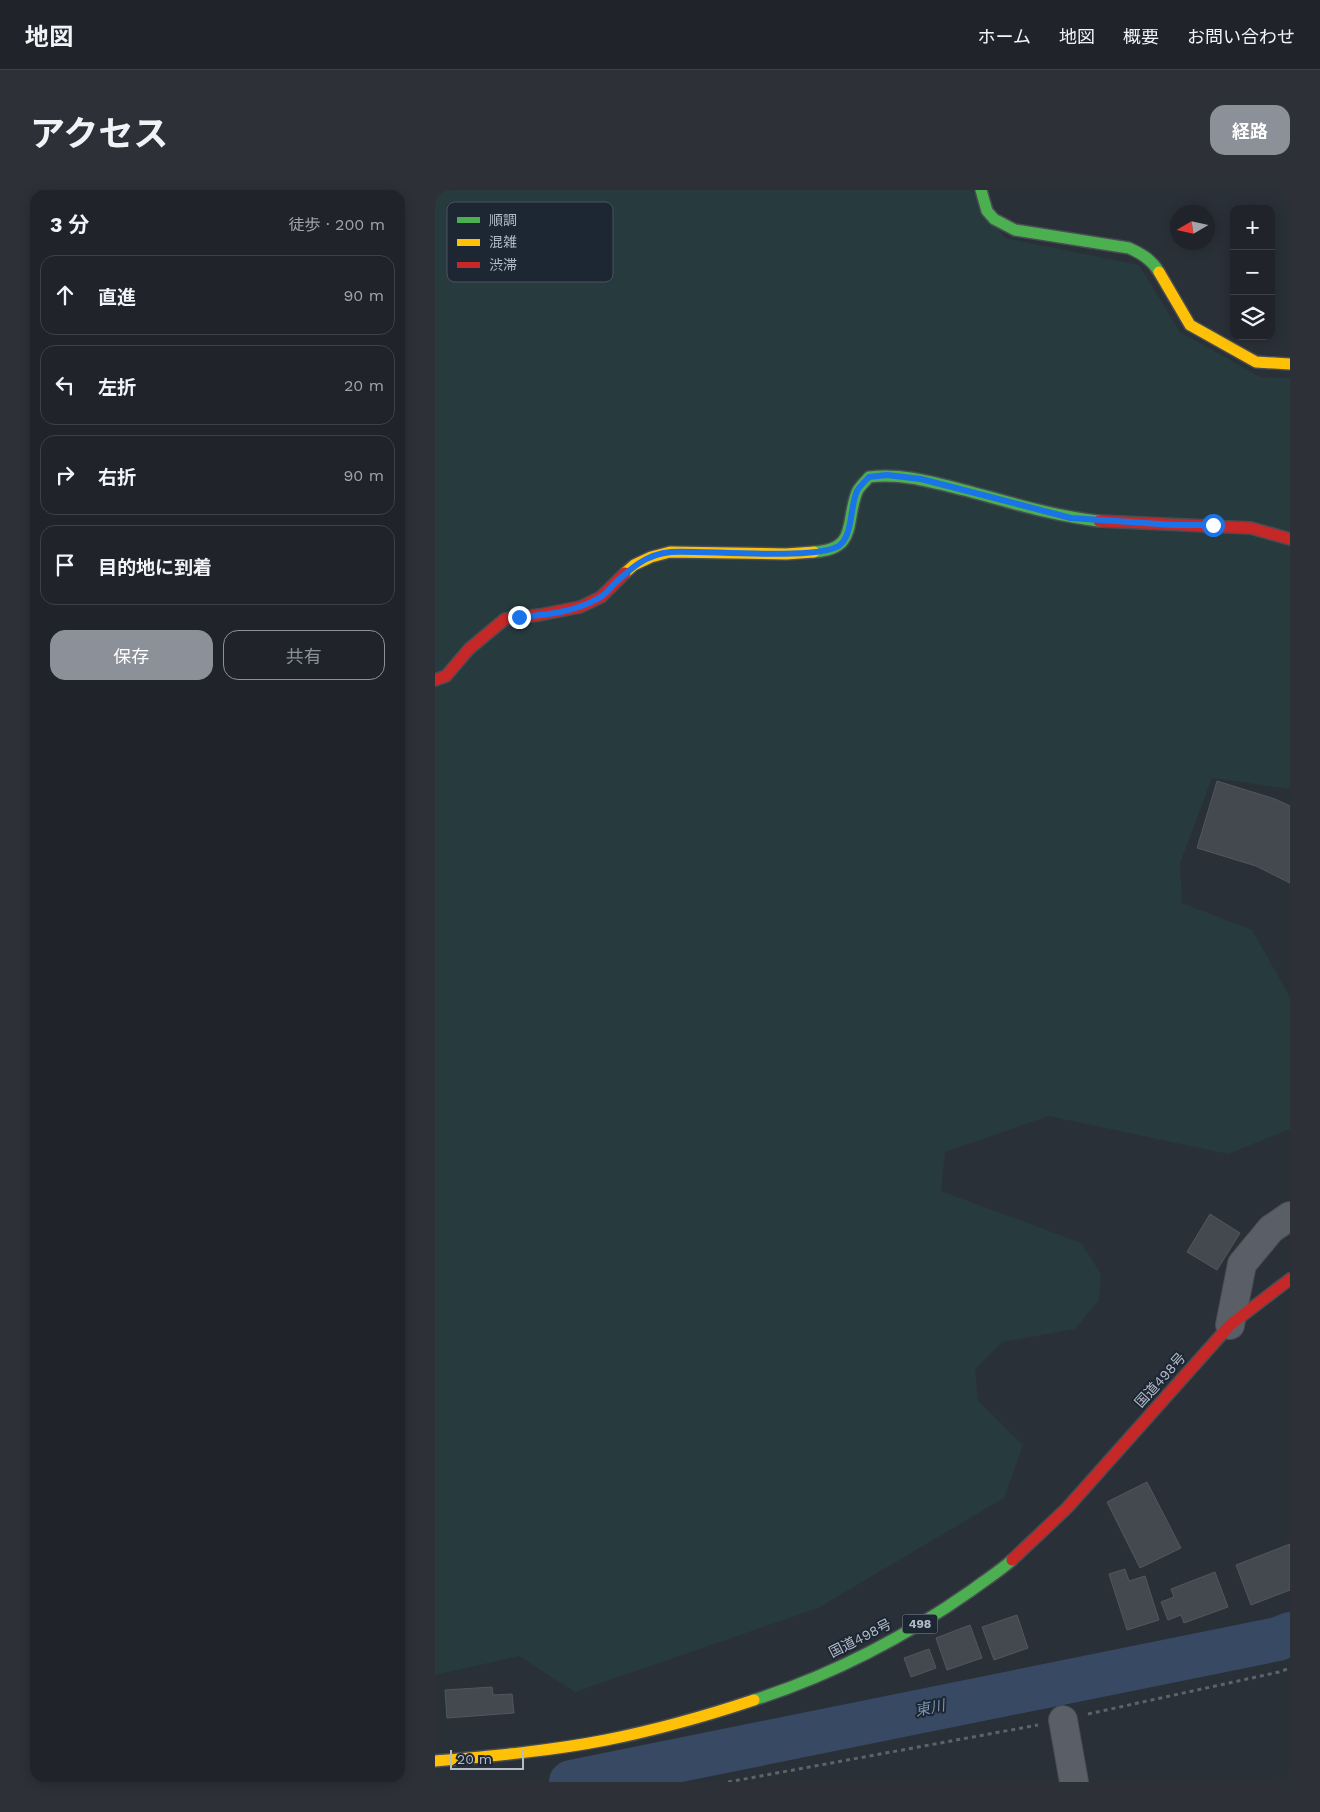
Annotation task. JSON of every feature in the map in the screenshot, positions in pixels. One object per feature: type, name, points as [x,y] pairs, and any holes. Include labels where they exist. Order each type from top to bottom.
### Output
[{"type":"main road","points":[[981,190],[987,211],[994,219],[1015,230],[1129,248],[1142,254],[1155,266],[1190,325],[1256,362],[1290,364]]},
{"type":"main road","points":[[435,680],[446,676],[469,649],[505,619],[580,607],[601,597],[635,565],[651,557],[670,552],[785,554],[827,551],[840,545],[847,535],[857,491],[869,477],[887,475],[921,479],[1071,518],[1251,528],[1290,539]]},
{"type":"main road","name":"国道498号","points":[[435,1761],[541,1751],[607,1740],[711,1714],[794,1687],[875,1650],[949,1606],[1009,1563],[1067,1508],[1230,1324],[1290,1279]]},
{"type":"street","points":[[1230,1324],[1242,1264],[1271,1230],[1290,1216]]},
{"type":"street","points":[[1063,1720],[1074,1782]]},
{"type":"path","points":[[728,1782],[1063,1720],[1290,1668]]},
{"type":"green space","points":[[435,190],[971,190],[1005,238],[1139,265],[1180,332],[1260,377],[1290,378],[1290,789],[1212,778],[1180,863],[1182,903],[1252,930],[1290,997],[1290,1129],[1228,1154],[1049,1116],[945,1152],[941,1191],[1081,1243],[1101,1274],[1099,1300],[1075,1329],[1002,1342],[975,1369],[978,1401],[1023,1445],[1004,1498],[818,1608],[575,1692],[519,1656],[435,1675]]},
{"type":"building","points":[[1217,781],[1275,799],[1290,806],[1290,883],[1256,866],[1197,848]]},
{"type":"building","points":[[1210,1214],[1240,1233],[1217,1270],[1187,1252]]},
{"type":"building","points":[[1147,1482],[1181,1548],[1140,1568],[1107,1502]]},
{"type":"building","points":[[1290,1544],[1290,1590],[1251,1605],[1236,1565]]},
{"type":"building","points":[[1125,1569],[1129,1581],[1145,1576],[1159,1620],[1127,1630],[1109,1574]]},
{"type":"building","points":[[1215,1572],[1228,1607],[1184,1623],[1181,1615],[1168,1620],[1161,1602],[1174,1597],[1171,1589]]},
{"type":"building","points":[[1017,1615],[1028,1648],[994,1660],[982,1627]]},
{"type":"building","points":[[970,1625],[982,1658],[947,1670],[936,1638]]},
{"type":"building","points":[[929,1649],[936,1668],[911,1677],[904,1658]]},
{"type":"building","points":[[492,1687],[493,1695],[512,1694],[514,1713],[447,1718],[445,1690]]},
{"type":"waterway","name":"東川","points":[[571,1782],[1278,1639],[1290,1634]]},
{"type":"traffic: fast","points":[[981,190],[987,211],[994,219],[1015,230],[1129,248],[1146,258],[1159,272]]},
{"type":"traffic: fast","points":[[814,552],[828,550],[838,546],[844,540],[850,524],[857,492],[869,477],[893,476],[917,479],[1048,512],[1099,521]]},
{"type":"traffic: fast","points":[[754,1700],[840,1667],[894,1639],[947,1607],[1012,1560]]},
{"type":"traffic: slow","points":[[1159,272],[1190,325],[1256,362],[1290,364]]},
{"type":"traffic: slow","points":[[625,573],[634,565],[651,557],[670,552],[786,554],[814,552]]},
{"type":"traffic: slow","points":[[435,1761],[542,1750],[606,1740],[681,1722],[754,1700]]},
{"type":"traffic: jam","points":[[1099,521],[1251,528],[1290,539]]},
{"type":"traffic: jam","points":[[435,680],[446,676],[469,649],[505,619],[580,607],[601,597],[625,573]]},
{"type":"traffic: jam","points":[[1012,1560],[1067,1508],[1230,1325],[1290,1279]]},
{"type":"route","points":[[519,617],[580,607],[601,597],[635,565],[651,557],[670,552],[785,554],[827,551],[840,545],[847,535],[857,491],[869,477],[887,475],[921,479],[1071,518],[1174,525],[1213,525]]}]
